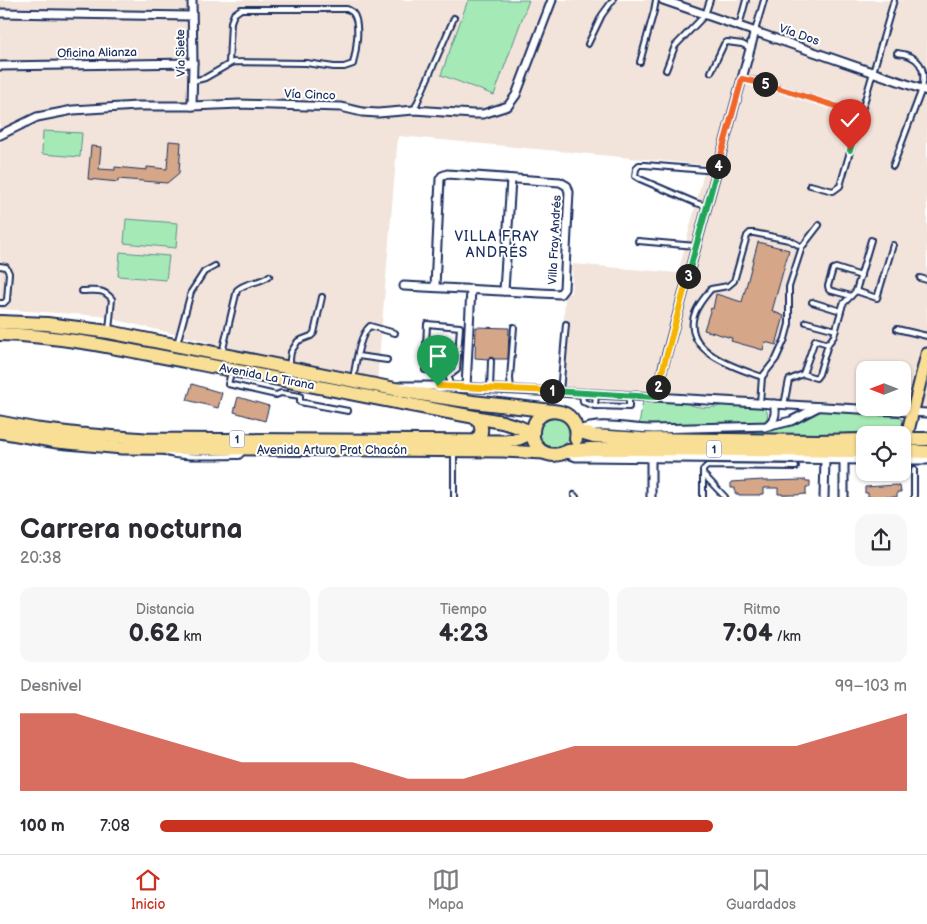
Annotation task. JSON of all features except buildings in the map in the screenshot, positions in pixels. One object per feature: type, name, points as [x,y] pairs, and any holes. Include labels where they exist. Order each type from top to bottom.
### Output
[{"type":"highway","name":"Avenida La Tirana","points":[[0,322],[47,324],[109,332],[446,398],[553,411]]},
{"type":"highway","name":"Avenida La Tirana","points":[[0,334],[94,343],[512,425],[533,433]]},
{"type":"highway","points":[[544,453],[536,444],[533,433],[534,426],[537,419],[553,411],[559,411],[568,415],[574,422],[577,431],[575,442],[567,452]]},
{"type":"highway","points":[[476,418],[480,423],[481,430],[480,436],[476,441]]},
{"type":"highway","name":"1","points":[[577,431],[594,436],[641,439],[856,440]]},
{"type":"highway","points":[[911,447],[927,439]]},
{"type":"highway","name":"Avenida Arturo Prat Chacón","points":[[544,453],[560,455],[567,452],[590,449],[856,451]]},
{"type":"highway","points":[[911,451],[927,452]]},
{"type":"main road","points":[[909,426],[927,354]]},
{"type":"main road","name":"Avenida Arturo Prat Chacón","points":[[0,422],[59,432],[123,438],[476,441],[512,440],[533,433]]},
{"type":"main road","name":"Avenida Arturo Prat Chacón","points":[[0,432],[78,445],[115,448],[511,451],[544,453]]},
{"type":"street","name":"Vía Siete","points":[[192,0],[192,106]]},
{"type":"street","name":"Vía Cinco","points":[[0,135],[38,117],[73,110],[137,106],[240,104],[341,107],[362,112],[378,113],[414,110],[483,114],[508,106],[516,95],[552,0]]},
{"type":"street","name":"Vía Dos","points":[[663,0],[924,90]]},
{"type":"street","points":[[0,13],[191,16]]},
{"type":"street","points":[[755,31],[655,397],[927,413]]},
{"type":"street","name":"Oficina Alianza","points":[[0,66],[193,63]]},
{"type":"street","name":"Villa Fray Andrés","points":[[404,286],[435,288],[471,289],[558,295],[562,293],[564,290],[568,188],[562,183],[444,174],[441,177],[435,288]]},
{"type":"street","points":[[504,291],[511,179]]},
{"type":"street","points":[[466,387],[471,289]]},
{"type":"street","name":"Avenida La Tirana","points":[[376,385],[449,386],[655,397]]},
{"type":"street","points":[[764,427],[774,419],[776,412],[774,404]]},
{"type":"street","points":[[577,431],[592,426],[645,429],[764,427],[791,421],[818,407]]},
{"type":"street","name":"Avenida Arturo Prat Chacón","points":[[567,452],[572,456],[580,457],[856,460]]},
{"type":"street","points":[[911,453],[927,460]]},
{"type":"street","points":[[650,496],[651,458]]},
{"type":"street","points":[[824,459],[824,496]]},
{"type":"street","points":[[844,460],[844,496]]},
{"type":"lane","points":[[588,44],[602,15],[613,0]]},
{"type":"lane","points":[[640,62],[656,0]]},
{"type":"lane","points":[[666,70],[675,46],[706,14],[710,0]]},
{"type":"lane","points":[[739,26],[746,0]]},
{"type":"lane","points":[[755,31],[764,0]]},
{"type":"lane","points":[[810,185],[833,191],[840,186],[894,0]]},
{"type":"lane","points":[[192,81],[205,78],[233,62],[306,63],[339,67],[353,64],[358,46],[356,18],[353,12],[347,9],[241,9],[234,14],[231,22],[229,64]]},
{"type":"lane","points":[[414,110],[454,18]]},
{"type":"lane","points":[[711,72],[724,44],[727,42],[742,44],[750,48]]},
{"type":"lane","points":[[892,166],[924,90],[924,80],[920,64],[907,54],[897,53]]},
{"type":"lane","points":[[742,79],[757,81],[861,114]]},
{"type":"lane","points":[[707,206],[640,179],[636,176],[636,169],[639,165],[645,165],[717,172]]},
{"type":"lane","points":[[760,403],[762,377],[776,359],[785,339],[789,324],[789,287],[802,247],[819,225]]},
{"type":"lane","points":[[762,377],[713,357],[702,346],[693,332],[693,318],[710,289],[728,286],[734,281],[750,233],[789,240],[802,247]]},
{"type":"lane","points":[[784,405],[789,380],[803,374],[816,378],[819,374],[828,344],[834,336],[844,304],[856,291],[871,240]]},
{"type":"lane","points":[[638,241],[696,246]]},
{"type":"lane","points":[[856,291],[877,298],[892,245]]},
{"type":"lane","points":[[0,266],[6,267],[9,273],[7,300],[4,303],[0,303]]},
{"type":"lane","points":[[176,346],[191,292],[204,272],[215,266]]},
{"type":"lane","points":[[851,296],[829,290],[828,286],[833,269],[836,268],[860,276]]},
{"type":"lane","points":[[222,355],[237,290],[247,284],[264,280],[269,276]]},
{"type":"lane","points":[[920,278],[927,280]]},
{"type":"lane","points":[[82,291],[101,291],[107,293],[112,299],[109,332]]},
{"type":"lane","points":[[289,368],[292,352],[298,340],[311,336],[314,333],[322,298]]},
{"type":"lane","points":[[812,302],[842,311]]},
{"type":"lane","points":[[806,322],[836,330]]},
{"type":"lane","points":[[438,386],[437,371],[425,370],[427,324],[460,327],[456,370],[449,376],[449,386]]},
{"type":"lane","points":[[560,392],[566,324]]},
{"type":"lane","points":[[353,381],[361,343],[367,329],[370,326],[396,333]]},
{"type":"lane","points":[[511,390],[510,378],[514,327]]},
{"type":"lane","points":[[897,329],[927,336]]},
{"type":"lane","points":[[803,374],[815,340],[828,344]]},
{"type":"lane","points":[[358,356],[387,360]]},
{"type":"lane","points":[[490,389],[491,361]]},
{"type":"lane","points":[[231,370],[228,384],[276,394],[300,396],[300,402],[348,411]]},
{"type":"lane","points":[[582,393],[582,402],[595,406],[612,407],[629,407],[629,395]]},
{"type":"lane","points":[[595,406],[596,394]]},
{"type":"lane","points":[[612,407],[613,394]]},
{"type":"lane","points":[[454,451],[454,496]]},
{"type":"lane","points":[[703,496],[703,474],[706,466],[796,467]]},
{"type":"lane","points":[[914,469],[914,496]]},
{"type":"lane","points":[[703,474],[725,496]]},
{"type":"shaded area","points":[[0,0],[927,0],[927,409],[911,408],[911,361],[856,361],[856,404],[647,391],[560,388],[565,295],[571,293],[573,264],[678,273],[706,165],[398,136],[377,383],[100,316],[0,309]]},
{"type":"green space","points":[[468,0],[529,0],[494,95],[441,75]]},
{"type":"green space","points":[[43,131],[82,133],[80,157],[42,154]]},
{"type":"green space","points":[[126,219],[178,223],[176,248],[124,243]]},
{"type":"green space","points":[[120,252],[169,256],[166,280],[118,276]]},
{"type":"green space","points":[[643,400],[686,403],[704,407],[723,405],[762,407],[767,413],[767,419],[762,423],[639,425]]},
{"type":"green space","points":[[817,411],[856,413],[856,416],[898,416],[903,420],[902,426],[856,426],[856,433],[840,435],[643,433],[721,431],[725,433],[751,434],[756,431],[783,428]]},
{"type":"green space","points":[[555,418],[561,419],[569,427],[569,439],[561,447],[555,448],[549,447],[541,439],[540,433],[541,427],[549,419]]},
{"type":"district","name":"VILLA FRAY ANDRÉS","points":[[497,244]]},
{"type":"route","points":[[438,386],[655,397],[742,79],[757,81],[861,114],[850,150]]}]
